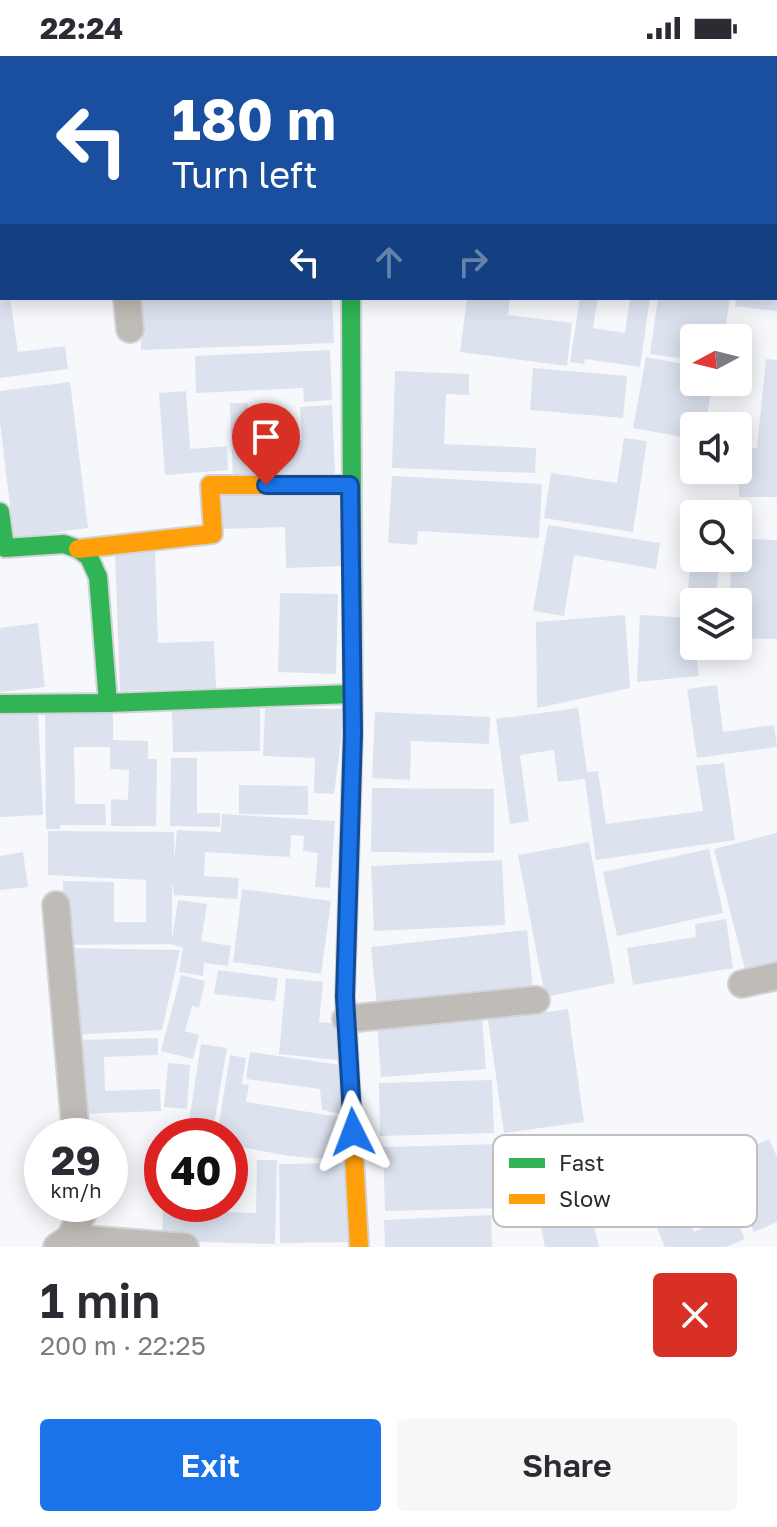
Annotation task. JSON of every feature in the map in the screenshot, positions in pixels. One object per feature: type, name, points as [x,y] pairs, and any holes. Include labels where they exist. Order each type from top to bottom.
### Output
[{"type":"street","points":[[127,300],[130,329]]},
{"type":"street","points":[[351,300],[352,694],[346,1019],[354,1246]]},
{"type":"street","points":[[78,549],[213,534],[210,485],[350,485]]},
{"type":"street","points":[[0,512],[5,548],[64,544],[89,557],[98,577],[108,703]]},
{"type":"street","points":[[0,704],[352,694]]},
{"type":"street","points":[[56,905],[74,1118]]},
{"type":"street","points":[[742,984],[777,976]]},
{"type":"street","points":[[346,1019],[536,1000]]},
{"type":"street","points":[[64,1242],[77,1222]]},
{"type":"street","points":[[64,1242],[185,1247]]},
{"type":"building","points":[[0,300],[10,300],[18,352],[65,346],[68,369],[0,378]]},
{"type":"building","points":[[140,300],[332,300],[334,343],[141,350]]},
{"type":"building","points":[[467,300],[510,300],[508,315],[572,323],[567,366],[460,352]]},
{"type":"building","points":[[580,300],[598,300],[593,328],[625,333],[630,300],[650,300],[640,367],[585,359],[584,364],[570,362]]},
{"type":"building","points":[[658,300],[730,300],[726,324],[680,324],[680,358],[650,354]]},
{"type":"building","points":[[736,300],[777,300],[777,311],[735,306]]},
{"type":"building","points":[[330,350],[332,400],[304,402],[303,388],[196,393],[195,356]]},
{"type":"building","points":[[646,357],[680,363],[680,396],[710,396],[708,412],[680,412],[680,436],[633,428]]},
{"type":"building","points":[[766,359],[777,360],[777,497],[739,497],[739,484],[752,484],[752,448],[757,448]]},
{"type":"building","points":[[533,368],[627,376],[623,418],[530,410]]},
{"type":"building","points":[[395,371],[469,374],[469,395],[446,394],[444,444],[536,448],[535,473],[392,468]]},
{"type":"building","points":[[70,382],[88,528],[14,538],[0,423],[0,391]]},
{"type":"building","points":[[186,391],[190,449],[227,446],[228,470],[165,475],[159,393]]},
{"type":"building","points":[[230,403],[248,403],[250,442],[302,440],[300,407],[332,405],[335,474],[233,479]]},
{"type":"building","points":[[624,438],[647,441],[633,532],[544,518],[551,473],[617,483]]},
{"type":"building","points":[[392,476],[542,484],[539,538],[418,531],[417,545],[388,543]]},
{"type":"building","points":[[342,491],[345,566],[286,568],[285,527],[219,529],[218,495]]},
{"type":"building","points":[[548,525],[660,543],[656,569],[574,555],[564,616],[533,611]]},
{"type":"building","points":[[752,539],[777,540],[777,639],[752,638],[752,588],[730,588],[731,572],[752,572]]},
{"type":"building","points":[[155,550],[158,643],[214,641],[216,688],[120,691],[115,551]]},
{"type":"building","points":[[690,572],[718,572],[717,588],[688,588]]},
{"type":"building","points":[[280,593],[338,594],[336,674],[278,672]]},
{"type":"building","points":[[625,615],[630,688],[537,708],[536,622]]},
{"type":"building","points":[[640,615],[680,617],[680,660],[697,660],[699,676],[637,682]]},
{"type":"building","points":[[38,623],[45,687],[0,692],[0,628]]},
{"type":"building","points":[[717,685],[723,732],[774,725],[777,747],[697,758],[687,689]]},
{"type":"building","points":[[265,708],[345,709],[334,794],[314,793],[315,758],[263,756]]},
{"type":"building","points":[[578,708],[587,772],[598,771],[606,824],[703,811],[696,766],[724,763],[735,840],[596,860],[585,779],[558,782],[554,750],[520,755],[529,821],[510,824],[496,719]]},
{"type":"building","points":[[45,709],[113,709],[113,740],[148,741],[148,759],[157,759],[156,826],[111,826],[111,799],[128,800],[129,770],[110,769],[110,747],[74,747],[75,804],[105,804],[106,825],[60,825],[60,829],[46,829]]},
{"type":"building","points":[[260,709],[260,751],[173,752],[172,710]]},
{"type":"building","points":[[38,712],[43,815],[0,817],[0,714]]},
{"type":"building","points":[[375,712],[490,717],[489,744],[411,741],[410,780],[372,778]]},
{"type":"building","points":[[171,758],[197,758],[197,813],[220,813],[220,827],[170,826]]},
{"type":"building","points":[[239,785],[308,786],[308,815],[239,814]]},
{"type":"building","points":[[372,788],[494,789],[494,853],[371,852]]},
{"type":"building","points":[[222,814],[335,821],[330,888],[315,887],[318,853],[303,851],[304,836],[291,835],[290,857],[205,852],[204,876],[239,878],[237,899],[174,895],[172,882],[172,940],[178,900],[207,904],[201,941],[231,946],[228,966],[204,963],[203,976],[179,972],[183,948],[171,944],[63,945],[63,881],[114,882],[114,922],[146,922],[146,880],[48,875],[48,831],[174,832],[174,861],[177,830],[221,832]]},
{"type":"building","points":[[777,833],[777,965],[746,973],[714,849]]},
{"type":"building","points":[[589,842],[615,983],[545,997],[518,855]]},
{"type":"building","points":[[709,849],[723,913],[617,936],[603,872]]},
{"type":"building","points":[[23,852],[28,887],[0,890],[0,856]]},
{"type":"building","points":[[502,860],[505,925],[374,931],[371,866]]},
{"type":"building","points":[[242,889],[331,901],[321,974],[233,962]]},
{"type":"building","points":[[726,919],[733,968],[633,985],[627,948],[696,937],[695,924]]},
{"type":"building","points":[[527,930],[533,989],[377,1006],[371,947]]},
{"type":"building","points":[[65,948],[180,950],[162,1030],[71,1035]]},
{"type":"building","points":[[218,970],[278,978],[275,1001],[214,994]]},
{"type":"building","points":[[181,975],[205,981],[199,1008],[192,1006],[185,1031],[199,1035],[193,1059],[161,1051]]},
{"type":"building","points":[[286,978],[323,982],[319,1022],[341,1024],[337,1060],[279,1054]]},
{"type":"building","points":[[568,1009],[584,1122],[504,1133],[488,1020]]},
{"type":"building","points":[[482,1017],[486,1069],[381,1077],[377,1025]]},
{"type":"building","points":[[158,1038],[158,1055],[104,1057],[105,1091],[160,1089],[161,1111],[77,1114],[75,1040]]},
{"type":"building","points":[[201,1044],[227,1048],[215,1118],[189,1118]]},
{"type":"building","points":[[250,1052],[341,1065],[346,1115],[322,1110],[320,1089],[246,1079]]},
{"type":"building","points":[[230,1055],[246,1058],[242,1084],[249,1085],[246,1102],[346,1118],[345,1161],[248,1148],[248,1118],[220,1118]]},
{"type":"building","points":[[168,1063],[190,1065],[187,1109],[164,1107]]},
{"type":"building","points":[[492,1080],[494,1133],[380,1136],[379,1083]]},
{"type":"building","points":[[769,1139],[777,1157],[777,1222],[754,1232],[752,1227],[757,1227],[757,1145]]},
{"type":"building","points":[[493,1144],[493,1208],[385,1211],[383,1147]]},
{"type":"building","points":[[257,1160],[277,1160],[275,1244],[162,1241],[163,1222],[248,1222],[248,1213],[256,1213]]},
{"type":"building","points":[[348,1163],[350,1242],[280,1243],[279,1164]]},
{"type":"building","points":[[491,1215],[492,1247],[385,1247],[384,1220]]},
{"type":"building","points":[[541,1227],[595,1227],[599,1247],[545,1247]]},
{"type":"building","points":[[656,1227],[692,1227],[694,1232],[706,1227],[740,1227],[745,1239],[726,1247],[665,1247]]},
{"type":"traffic: fast","points":[[350,1085],[345,997],[353,733],[351,300]]},
{"type":"traffic: fast","points":[[0,512],[5,548],[64,544],[89,557],[98,577],[108,703],[0,704]]},
{"type":"traffic: fast","points":[[108,703],[352,694]]},
{"type":"traffic: slow","points":[[78,549],[213,534],[210,485],[350,485]]},
{"type":"traffic: slow","points":[[350,1085],[359,1247]]},
{"type":"route","points":[[266,485],[350,485],[353,733],[345,997],[353,1132]]}]
